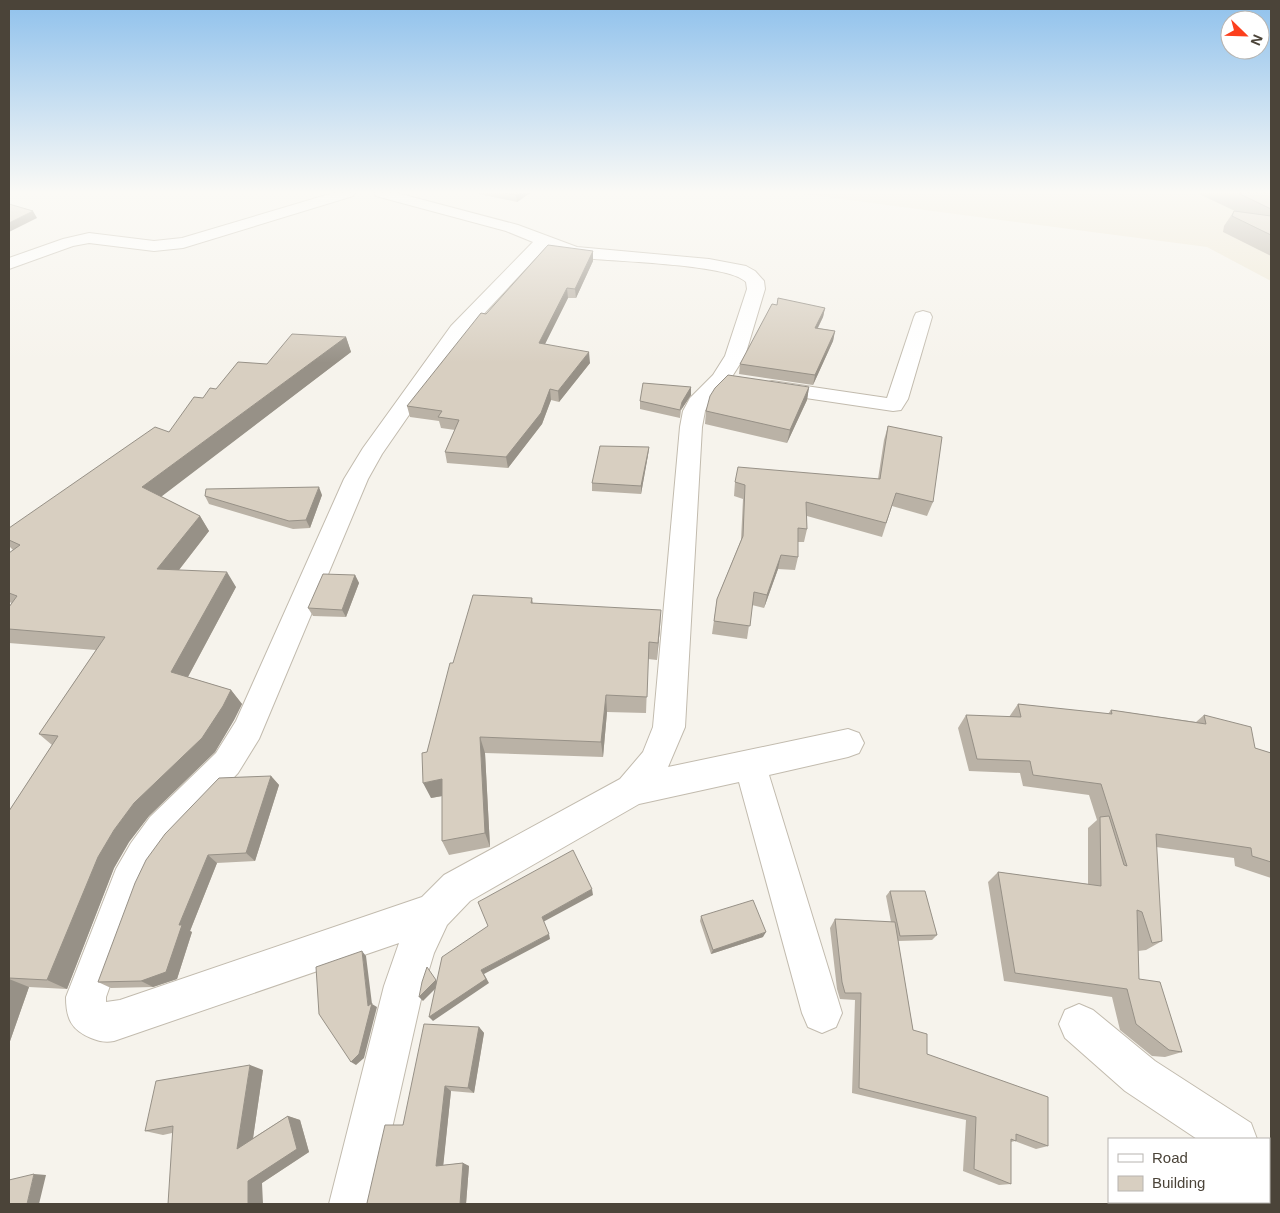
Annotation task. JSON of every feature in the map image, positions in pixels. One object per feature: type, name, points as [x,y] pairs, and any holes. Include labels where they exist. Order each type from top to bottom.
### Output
[{"type":"street","points":[[9,264],[48,250]]},
{"type":"street","points":[[434,912],[120,1020],[103,1023],[93,1019],[86,1012],[86,997],[132,875],[143,855],[162,829],[227,763],[239,745],[252,720],[356,479],[371,453],[458,330],[535,250]]},
{"type":"street","points":[[571,250],[587,254],[709,264],[740,270],[749,275],[755,282],[756,289],[735,356],[737,381]]},
{"type":"street","points":[[632,790],[655,761],[670,727],[691,427],[694,411],[701,398],[737,381],[893,406],[897,399],[923,317]]},
{"type":"street","points":[[352,1204],[404,986],[416,948],[434,912],[458,888],[632,790],[848,743]]},
{"type":"street","points":[[750,764],[822,1014]]},
{"type":"street","points":[[1079,1024],[1140,1076],[1233,1138]]},
{"type":"shaded area","points":[[1212,250],[1271,250],[1271,281]]},
{"type":"building","points":[[544,250],[593,251],[575,289],[567,288],[539,343],[589,352],[558,391],[550,389],[541,413],[506,457],[445,452],[459,420],[438,417],[442,411],[407,406],[481,313],[486,314]]},
{"type":"building","points":[[778,298],[825,308],[815,328],[835,331],[815,375],[740,364],[772,304],[777,305]]},
{"type":"building","points":[[292,334],[346,337],[142,487],[200,516],[157,569],[227,572],[171,672],[231,690],[202,738],[134,803],[114,830],[98,857],[47,980],[9,978],[9,811],[58,736],[39,734],[105,637],[9,629],[9,607],[17,596],[9,593],[9,553],[20,545],[9,540],[9,528],[155,427],[169,432],[194,397],[203,398],[210,388],[216,389],[238,362],[267,364]]},
{"type":"building","points":[[728,375],[809,387],[790,430],[706,411],[710,396]]},
{"type":"building","points":[[643,383],[691,387],[682,402],[680,410],[640,401]]},
{"type":"building","points":[[888,426],[942,437],[933,502],[896,493],[886,523],[806,502],[807,529],[798,528],[798,557],[781,555],[767,595],[754,592],[750,626],[714,621],[717,599],[743,536],[745,485],[735,482],[738,467],[880,479]]},
{"type":"building","points":[[600,446],[649,447],[641,486],[592,483]]},
{"type":"building","points":[[319,487],[306,520],[289,521],[205,496],[206,489]]},
{"type":"building","points":[[323,574],[355,575],[342,610],[308,608]]},
{"type":"building","points":[[473,595],[532,598],[531,603],[661,610],[658,643],[649,642],[647,697],[606,695],[601,742],[480,737],[485,833],[442,841],[442,779],[423,783],[422,753],[427,752],[450,663],[453,663]]},
{"type":"building","points":[[1018,704],[1112,714],[1111,710],[1206,724],[1204,715],[1251,727],[1255,748],[1271,753],[1271,862],[1252,856],[1251,848],[1156,834],[1162,941],[1152,943],[1142,912],[1137,910],[1139,979],[1160,982],[1182,1052],[1169,1050],[1136,1024],[1127,989],[1015,973],[998,872],[1101,886],[1100,817],[1109,816],[1124,865],[1127,866],[1101,784],[1033,775],[1030,761],[977,759],[966,715],[1021,717]]},
{"type":"building","points":[[271,776],[246,853],[208,855],[179,925],[182,925],[166,972],[141,981],[98,982],[135,883],[146,860],[165,834],[219,778]]},
{"type":"building","points":[[573,850],[592,889],[542,917],[549,934],[481,970],[486,979],[429,1017],[442,957],[488,926],[478,902]]},
{"type":"building","points":[[890,891],[925,891],[937,935],[900,936]]},
{"type":"building","points":[[753,900],[766,932],[713,950],[701,916]]},
{"type":"building","points":[[835,919],[895,922],[913,1030],[927,1034],[927,1054],[1048,1097],[1048,1146],[1016,1134],[1016,1141],[1011,1139],[1011,1184],[974,1169],[976,1117],[859,1088],[861,993],[845,993]]},
{"type":"building","points":[[362,951],[368,1006],[372,1003],[359,1054],[351,1062],[319,1014],[316,967]]},
{"type":"building","points":[[427,967],[436,980],[419,997],[422,982]]},
{"type":"building","points":[[424,1024],[479,1027],[468,1088],[445,1086],[436,1166],[463,1163],[460,1204],[366,1204],[385,1125],[403,1125]]},
{"type":"building","points":[[250,1065],[237,1149],[288,1116],[297,1149],[248,1181],[248,1204],[168,1204],[173,1126],[145,1131],[156,1081]]},
{"type":"building","points":[[34,1174],[27,1204],[9,1204],[9,1180]]}]
